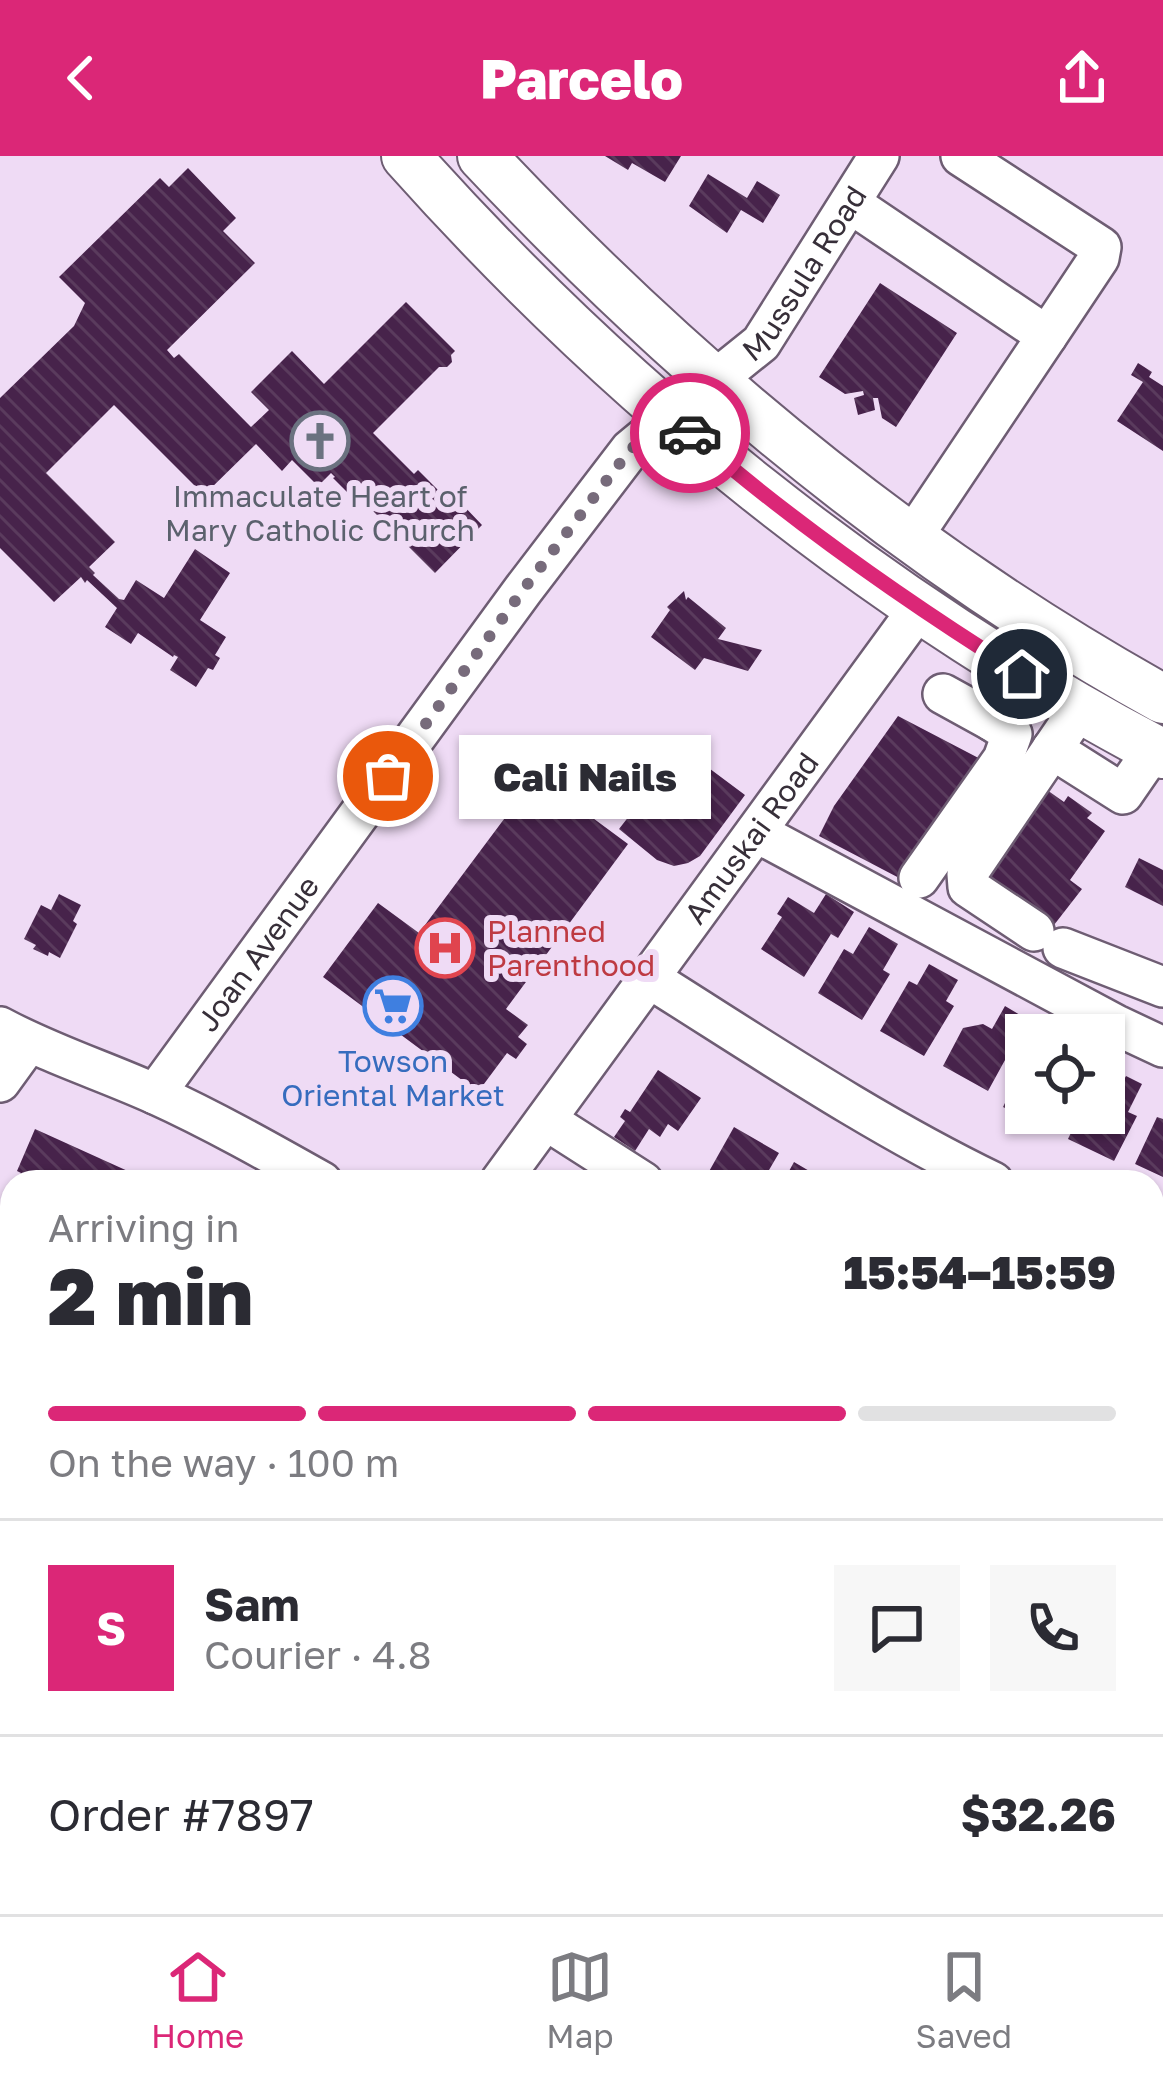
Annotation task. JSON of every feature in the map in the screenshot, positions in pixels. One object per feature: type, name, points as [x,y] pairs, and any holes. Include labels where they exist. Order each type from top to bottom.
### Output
[{"type":"main road","points":[[406,156],[544,298],[763,495],[919,608],[1022,674],[1159,752]]},
{"type":"main road","points":[[482,156],[590,266],[715,380],[911,538],[994,597],[1163,699]]},
{"type":"main road","points":[[671,416],[715,380]]},
{"type":"street","name":"Mussula Road","points":[[715,380],[761,343],[879,156]]},
{"type":"street","points":[[911,538],[1100,258],[1101,247],[1093,239],[962,156]]},
{"type":"street","points":[[850,203],[1047,336]]},
{"type":"street","name":"Joan Avenue","points":[[155,1094],[576,520],[630,450],[671,416]]},
{"type":"street","name":"Amuskai Road","points":[[509,1170],[919,608]]},
{"type":"street","points":[[992,721],[1022,674]]},
{"type":"street","points":[[919,878],[1003,759],[1012,734],[943,694]]},
{"type":"street","points":[[1080,708],[966,881],[968,887],[1049,939],[1163,987]]},
{"type":"street","points":[[1052,749],[1123,794],[1159,752]]},
{"type":"street","points":[[756,832],[1163,1046]]},
{"type":"street","points":[[650,978],[813,1082],[969,1170]]},
{"type":"street","points":[[0,1082],[14,1035],[155,1094],[301,1170]]},
{"type":"street","points":[[545,1120],[624,1170]]},
{"type":"building","points":[[605,156],[681,156],[665,182],[632,163],[628,170]]},
{"type":"building","points":[[188,168],[236,218],[223,231],[255,263],[167,350],[174,358],[179,354],[251,427],[269,410],[251,392],[292,351],[324,384],[406,302],[455,351],[447,367],[439,367],[373,433],[414,474],[418,470],[456,508],[461,503],[482,525],[435,573],[331,473],[318,486],[292,460],[282,471],[256,444],[204,495],[114,405],[46,473],[115,542],[89,567],[119,599],[124,600],[136,580],[164,598],[195,549],[230,573],[200,620],[226,637],[215,655],[220,658],[213,670],[208,668],[196,687],[170,670],[178,657],[138,633],[131,644],[105,627],[117,608],[87,580],[81,577],[54,602],[0,548],[0,398],[74,326],[85,303],[59,277],[160,178],[169,187]]},
{"type":"building","points":[[708,174],[747,198],[757,181],[780,195],[763,223],[741,210],[727,233],[689,206]]},
{"type":"building","points":[[880,283],[957,333],[896,427],[882,418],[878,398],[873,398],[875,410],[858,415],[854,398],[864,395],[863,391],[845,394],[819,377]]},
{"type":"building","points":[[1138,363],[1163,386],[1163,451],[1117,421],[1143,382],[1131,375]]},
{"type":"building","points":[[684,591],[686,600],[688,597],[726,628],[718,639],[762,650],[748,671],[704,658],[695,670],[651,637],[670,610],[667,607]]},
{"type":"building","points":[[898,716],[990,764],[903,880],[819,836],[834,806]]},
{"type":"building","points":[[682,748],[745,795],[700,856],[674,866],[657,860],[619,829]]},
{"type":"building","points":[[536,776],[628,844],[506,1009],[528,1025],[518,1037],[527,1044],[516,1059],[507,1053],[478,1092],[323,977],[378,903],[419,933]]},
{"type":"building","points":[[1047,790],[1064,802],[1068,796],[1092,813],[1087,818],[1105,831],[1070,880],[1082,889],[1054,925],[984,877]]},
{"type":"building","points":[[1139,858],[1163,870],[1163,906],[1125,887]]},
{"type":"building","points":[[59,894],[81,905],[60,958],[33,949],[36,945],[24,939],[41,905],[51,910]]},
{"type":"building","points":[[826,894],[854,912],[838,938],[831,934],[804,977],[761,949],[782,917],[777,914],[788,897],[814,913]]},
{"type":"building","points":[[869,927],[898,944],[883,970],[890,974],[862,1020],[818,993],[844,949],[853,954]]},
{"type":"building","points":[[929,964],[958,980],[946,1001],[954,1006],[924,1056],[880,1031],[909,981],[917,985]]},
{"type":"building","points":[[1005,1006],[1018,1014],[1005,1014],[1005,1060],[988,1091],[943,1066],[963,1028],[983,1024],[992,1029]]},
{"type":"building","points":[[658,1070],[701,1098],[678,1131],[668,1124],[660,1137],[649,1129],[635,1151],[614,1137],[625,1121],[620,1117],[625,1109],[630,1112]]},
{"type":"building","points":[[1125,1078],[1142,1084],[1128,1112],[1137,1116],[1114,1161],[1068,1139],[1070,1134],[1125,1134]]},
{"type":"building","points":[[1157,1117],[1163,1119],[1163,1170],[1135,1164]]},
{"type":"building","points":[[734,1127],[779,1153],[769,1170],[710,1170]]},
{"type":"building","points":[[35,1129],[126,1170],[17,1170]]},
{"type":"way so far","points":[[388,776],[630,450],[671,416],[690,433]]},
{"type":"place","name":"Immaculate Heart of Mary Catholic Church","points":[[320,441]]},
{"type":"place","name":"Cali Nails","points":[[388,776]]},
{"type":"place","name":"Planned Parenthood","points":[[445,948]]},
{"type":"place","name":"Towson Oriental Market","points":[[393,1006]]},
{"type":"route","points":[[690,433],[851,561],[1022,674]]}]
